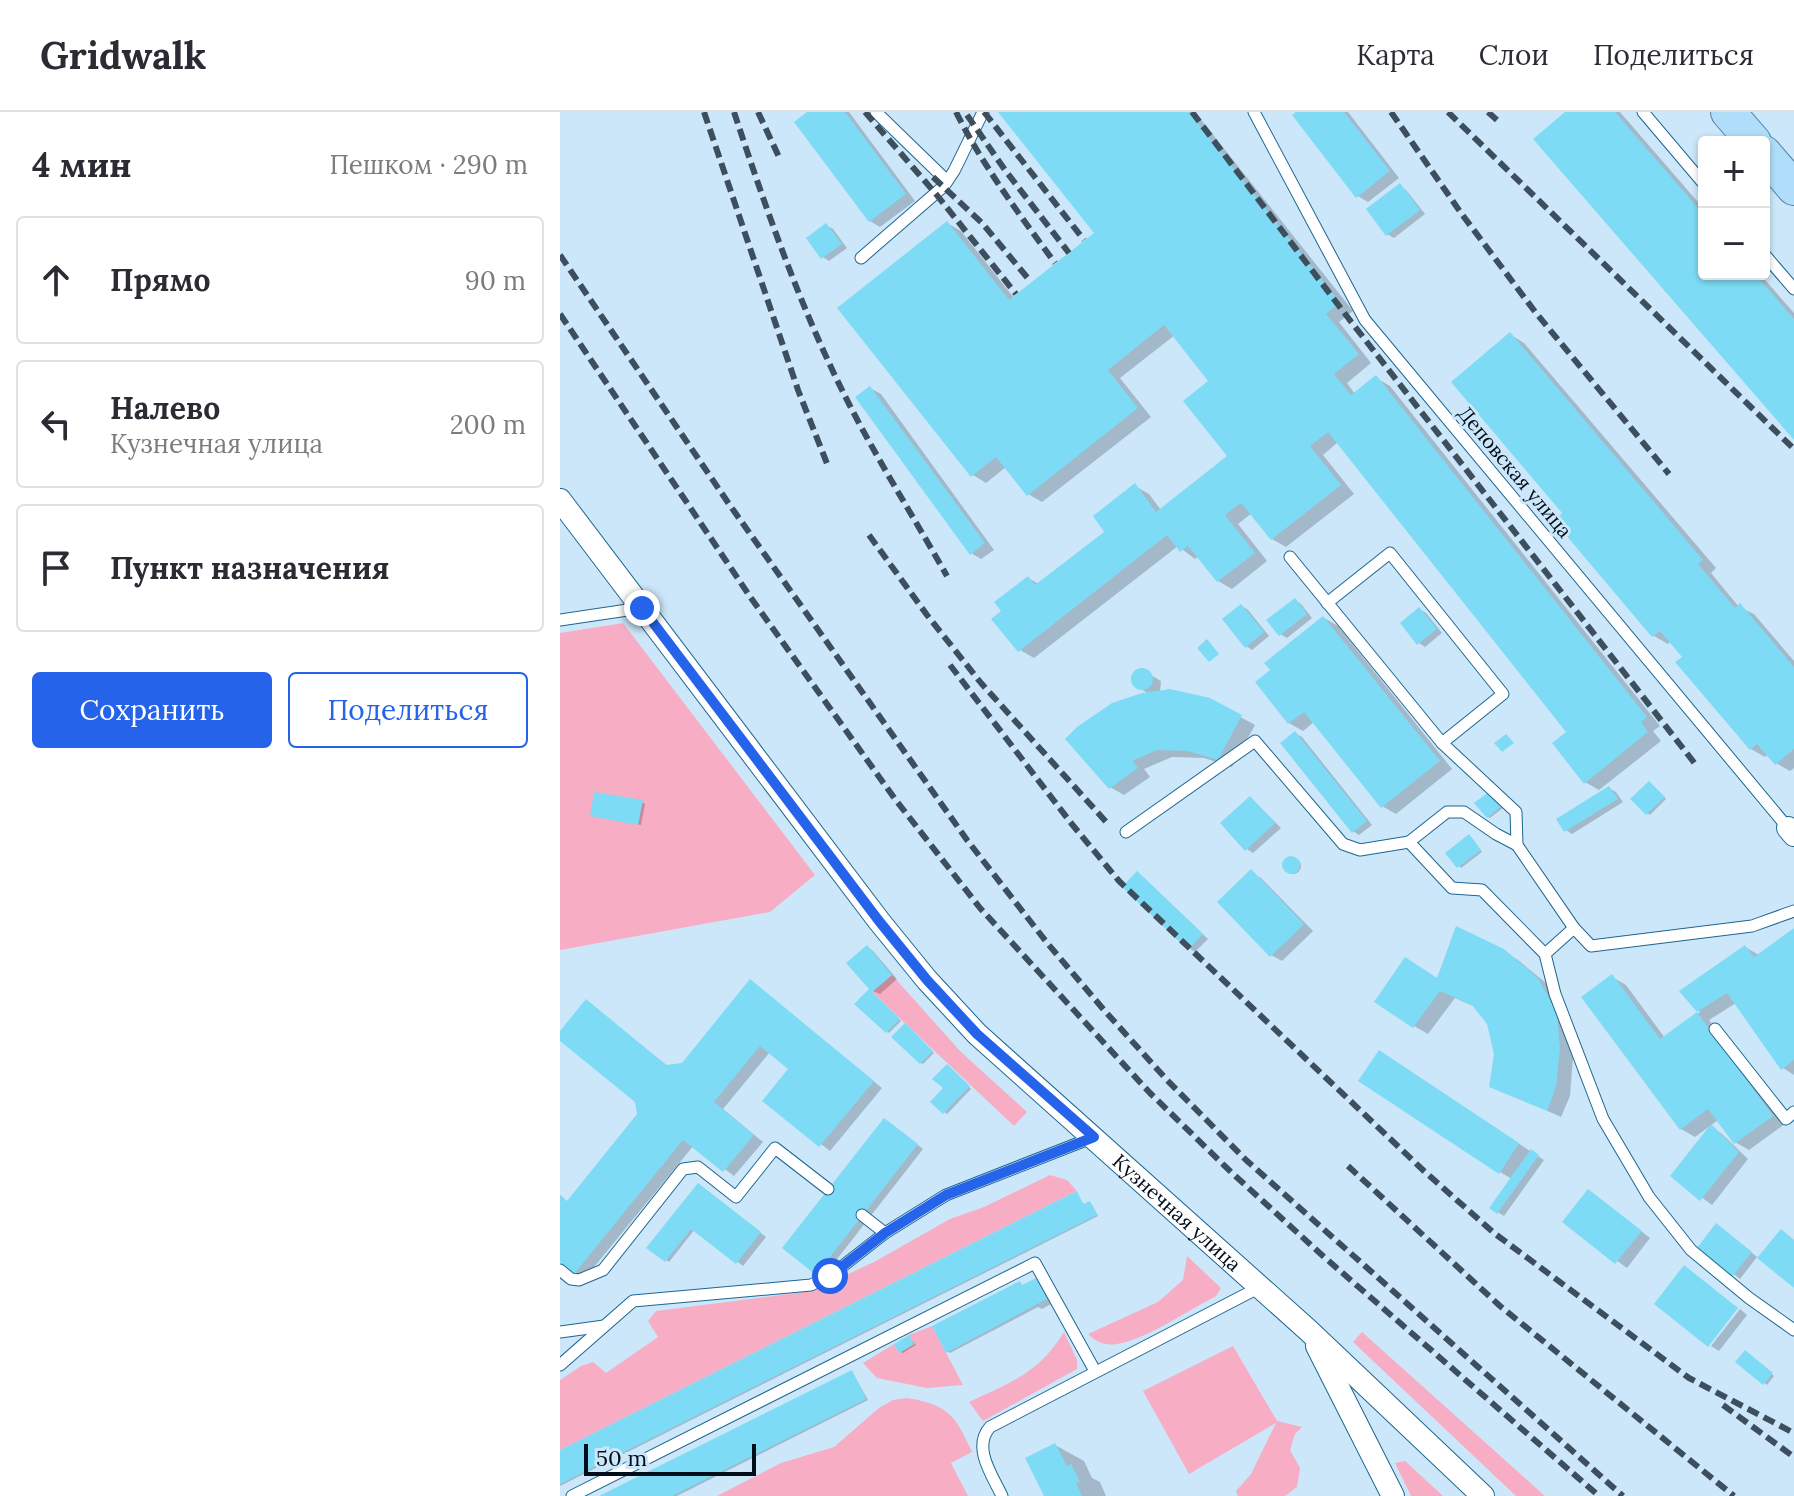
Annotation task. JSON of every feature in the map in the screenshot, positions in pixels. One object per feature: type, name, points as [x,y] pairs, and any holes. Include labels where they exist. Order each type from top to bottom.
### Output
[{"type":"main road","points":[[1728,112],[1749,136]]},
{"type":"main road","points":[[1770,160],[1794,188]]},
{"type":"street","name":"Кузнечная улица","points":[[560,500],[879,921],[977,1034],[1309,1331],[1483,1496]]},
{"type":"street","points":[[1309,1331],[1393,1496]]},
{"type":"lane","points":[[876,112],[947,181]]},
{"type":"lane","points":[[861,258],[947,181],[983,112]]},
{"type":"lane","name":"Деповская улица","points":[[1254,112],[1365,320],[1792,828]]},
{"type":"lane","points":[[1643,112],[1698,177]]},
{"type":"lane","points":[[1770,261],[1794,289]]},
{"type":"lane","points":[[1327,603],[1390,553],[1503,694],[1442,743]]},
{"type":"lane","points":[[1290,557],[1442,743],[1516,812],[1517,845]]},
{"type":"lane","points":[[560,620],[642,608]]},
{"type":"lane","points":[[1126,832],[1255,741],[1343,844],[1360,850],[1409,842],[1447,812],[1464,812],[1517,845],[1574,928],[1591,946],[1752,926],[1794,911]]},
{"type":"lane","points":[[1409,842],[1452,888],[1482,890],[1545,954],[1555,994],[1603,1119],[1649,1197],[1691,1250],[1794,1330]]},
{"type":"lane","points":[[1545,954],[1574,928]]},
{"type":"lane","points":[[1715,1029],[1786,1119],[1794,1112]]},
{"type":"lane","points":[[560,1365],[633,1301],[811,1285],[830,1276],[885,1233],[946,1195],[1094,1137]]},
{"type":"lane","points":[[560,1270],[571,1279],[579,1280],[603,1270],[683,1169],[698,1167],[736,1197],[775,1148],[828,1189]]},
{"type":"lane","points":[[862,1215],[885,1233]]},
{"type":"lane","points":[[572,1496],[1035,1263],[1095,1371]]},
{"type":"lane","points":[[1002,1496],[981,1444],[990,1427],[1260,1287]]},
{"type":"lane","points":[[560,1332],[605,1325]]},
{"type":"shaded area","points":[[623,623],[815,875],[770,912],[560,950],[560,633]]},
{"type":"shaded area","points":[[892,975],[961,1052],[1027,1112],[1014,1126],[872,992]]},
{"type":"shaded area","points":[[1050,1175],[1067,1180],[1077,1191],[560,1450],[560,1380],[593,1362],[606,1373],[658,1337],[648,1321],[656,1311],[812,1291],[874,1262],[950,1219],[984,1207]]},
{"type":"shaded area","points":[[1187,1256],[1221,1288],[1216,1296],[1128,1342],[1105,1344],[1088,1334],[1158,1302],[1183,1280]]},
{"type":"shaded area","points":[[932,1326],[963,1385],[927,1388],[877,1378],[863,1363],[894,1344],[899,1353],[914,1344],[909,1335]]},
{"type":"shaded area","points":[[1064,1332],[1077,1360],[1077,1369],[983,1421],[969,1402],[1034,1367]]},
{"type":"shaded area","points":[[1362,1332],[1545,1496],[1516,1496],[1353,1342]]},
{"type":"shaded area","points":[[1233,1346],[1277,1421],[1302,1427],[1295,1434],[1290,1450],[1300,1468],[1297,1487],[1285,1496],[1238,1496],[1236,1491],[1251,1474],[1276,1423],[1189,1474],[1143,1391]]},
{"type":"shaded area","points":[[907,1398],[942,1408],[961,1429],[972,1452],[951,1463],[968,1496],[717,1496],[781,1463],[834,1447],[879,1408],[893,1400]]},
{"type":"shaded area","points":[[1405,1461],[1443,1496],[1411,1496],[1395,1463]]},
{"type":"building","points":[[807,112],[845,112],[906,194],[869,222],[794,122]]},
{"type":"building","points":[[998,112],[1189,112],[1340,303],[1326,314],[1359,354],[1334,374],[1351,395],[1376,375],[1647,717],[1641,722],[1648,732],[1584,784],[1552,743],[1566,732],[1328,432],[1310,446],[1341,485],[1271,540],[1241,503],[1225,515],[1255,553],[1217,582],[1188,546],[1180,552],[1167,535],[1018,652],[991,619],[1001,611],[994,602],[1028,576],[1035,585],[1104,532],[1093,516],[1135,483],[1156,512],[1227,456],[1183,401],[1208,381],[1164,325],[1108,370],[1138,408],[1027,496],[996,457],[971,477],[837,308],[947,221],[1009,300],[1094,233]]},
{"type":"building","points":[[1296,112],[1344,112],[1390,171],[1356,198],[1292,115]]},
{"type":"building","points":[[1565,112],[1615,112],[1698,208],[1698,280],[1760,280],[1794,319],[1794,440],[1533,139]]},
{"type":"building","points":[[1400,183],[1420,210],[1386,236],[1366,209]]},
{"type":"building","points":[[826,223],[842,244],[821,259],[806,238]]},
{"type":"building","points":[[1510,332],[1703,560],[1698,564],[1735,608],[1740,603],[1794,667],[1794,749],[1775,765],[1757,744],[1750,750],[1675,662],[1682,657],[1660,631],[1652,637],[1554,521],[1562,513],[1451,382]]},
{"type":"building","points":[[870,386],[985,543],[970,555],[855,397]]},
{"type":"building","points":[[1295,598],[1307,614],[1279,636],[1266,620]]},
{"type":"building","points":[[1241,604],[1264,632],[1245,648],[1222,619]]},
{"type":"building","points":[[1419,607],[1437,629],[1417,645],[1400,623]]},
{"type":"building","points":[[1323,616],[1440,761],[1381,808],[1304,712],[1288,724],[1255,682],[1270,670],[1264,663]]},
{"type":"building","points":[[1207,639],[1219,654],[1209,662],[1197,648]]},
{"type":"building","points":[[1142,668],[1150,671],[1153,679],[1150,687],[1142,690],[1134,687],[1131,679],[1134,671]]},
{"type":"building","points":[[1170,689],[1210,698],[1242,715],[1218,760],[1188,751],[1157,750],[1132,761],[1138,768],[1109,789],[1065,739],[1112,703],[1142,693]]},
{"type":"building","points":[[1295,731],[1367,821],[1352,833],[1280,743]]},
{"type":"building","points":[[1506,734],[1514,743],[1502,752],[1494,743]]},
{"type":"building","points":[[1649,781],[1665,797],[1646,815],[1630,799]]},
{"type":"building","points":[[1609,786],[1618,799],[1564,832],[1556,819]]},
{"type":"building","points":[[1490,791],[1502,806],[1487,818],[1474,803]]},
{"type":"building","points":[[594,792],[643,800],[638,825],[590,816]]},
{"type":"building","points":[[1250,796],[1275,823],[1245,851],[1220,823]]},
{"type":"building","points":[[1469,834],[1481,850],[1457,868],[1445,853]]},
{"type":"building","points":[[1291,856],[1300,865],[1291,874],[1282,865]]},
{"type":"building","points":[[1251,869],[1304,924],[1270,957],[1217,902]]},
{"type":"building","points":[[1137,871],[1203,934],[1188,950],[1122,887]]},
{"type":"building","points":[[1456,926],[1504,949],[1538,978],[1557,1013],[1560,1048],[1556,1087],[1547,1111],[1489,1087],[1494,1054],[1487,1024],[1472,1005],[1440,991],[1413,1028],[1374,1002],[1405,957],[1437,978]]},
{"type":"building","points":[[1794,928],[1794,1060],[1781,1070],[1727,993],[1697,1012],[1679,991],[1745,945],[1754,957]]},
{"type":"building","points":[[867,945],[892,975],[872,992],[900,1019],[886,1033],[854,1004],[869,989],[846,963]]},
{"type":"building","points":[[1612,974],[1660,1039],[1697,1012],[1773,1116],[1734,1144],[1708,1109],[1680,1130],[1581,997]]},
{"type":"building","points":[[750,979],[874,1081],[819,1147],[762,1101],[788,1069],[760,1046],[714,1102],[754,1135],[723,1172],[683,1140],[574,1274],[560,1262],[560,1196],[567,1201],[637,1114],[635,1102],[560,1041],[560,1031],[586,999],[666,1065],[682,1063]]},
{"type":"building","points":[[905,1023],[933,1051],[920,1064],[891,1037]]},
{"type":"building","points":[[1379,1050],[1519,1143],[1499,1174],[1358,1081]]},
{"type":"building","points":[[947,1064],[970,1086],[943,1114],[930,1102],[943,1088],[932,1079]]},
{"type":"building","points":[[884,1118],[918,1144],[816,1275],[782,1248]]},
{"type":"building","points":[[1711,1124],[1739,1152],[1700,1201],[1670,1176]]},
{"type":"building","points":[[1531,1149],[1539,1155],[1497,1214],[1489,1208]]},
{"type":"building","points":[[698,1183],[761,1232],[736,1264],[691,1229],[665,1262],[646,1248]]},
{"type":"building","points":[[1588,1189],[1642,1231],[1615,1264],[1562,1222]]},
{"type":"building","points":[[1077,1191],[1083,1204],[1090,1201],[1097,1215],[560,1484],[560,1450]]},
{"type":"building","points":[[1716,1223],[1752,1252],[1732,1277],[1697,1248]]},
{"type":"building","points":[[1781,1229],[1794,1240],[1794,1288],[1757,1258]]},
{"type":"building","points":[[1684,1265],[1738,1308],[1708,1347],[1654,1304]]},
{"type":"building","points":[[1036,1278],[1047,1299],[946,1353],[932,1326],[1020,1281],[1022,1285]]},
{"type":"building","points":[[909,1335],[914,1344],[899,1353],[894,1344]]},
{"type":"building","points":[[1745,1350],[1773,1373],[1763,1385],[1735,1362]]},
{"type":"building","points":[[852,1370],[866,1399],[672,1496],[599,1496]]},
{"type":"building","points":[[1055,1443],[1067,1466],[1071,1464],[1080,1482],[1076,1483],[1082,1496],[1044,1496],[1025,1458]]},
{"type":"railway","points":[[704,112],[798,390],[828,466]]},
{"type":"railway","points":[[734,112],[783,253],[826,356],[867,437],[947,576]]},
{"type":"railway","points":[[758,112],[779,157]]},
{"type":"railway","points":[[865,112],[1016,294]]},
{"type":"railway","points":[[956,112],[990,171],[1055,263]]},
{"type":"railway","points":[[984,112],[1084,240]]},
{"type":"railway","points":[[1192,112],[1696,765]]},
{"type":"railway","points":[[1391,112],[1536,313],[1669,474]]},
{"type":"railway","points":[[1448,112],[1794,449]]},
{"type":"railway","points":[[1488,112],[1498,121]]},
{"type":"railway","points":[[967,115],[1069,253]]},
{"type":"railway","points":[[933,177],[982,223],[1031,282]]},
{"type":"railway","points":[[560,255],[729,504],[967,840],[1104,1010],[1246,1160],[1623,1496]]},
{"type":"railway","points":[[560,314],[751,598],[895,799],[980,908],[1150,1093],[1231,1172],[1599,1496]]},
{"type":"railway","points":[[869,535],[981,683],[1108,824]]},
{"type":"railway","points":[[950,665],[1119,881],[1424,1171],[1494,1233],[1689,1378],[1794,1433]]},
{"type":"railway","points":[[1348,1166],[1500,1306],[1734,1496]]},
{"type":"railway","points":[[1723,1405],[1794,1457]]},
{"type":"route","points":[[642,608],[927,980],[977,1034],[1094,1137],[946,1195],[885,1233],[830,1276]]}]
